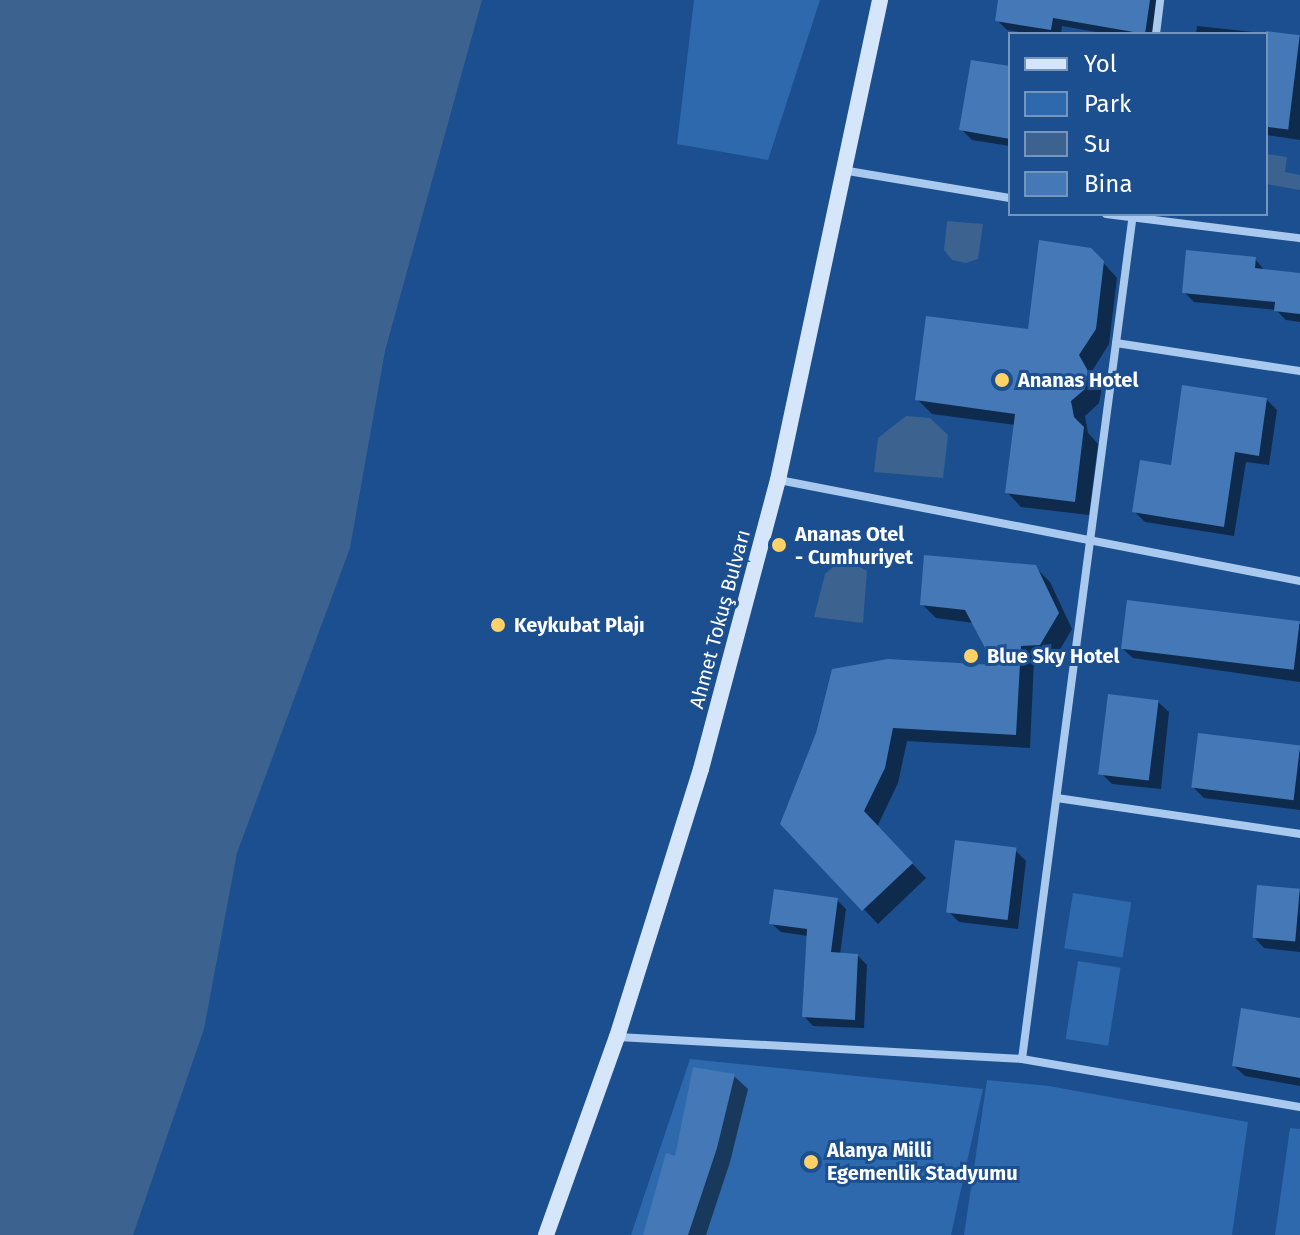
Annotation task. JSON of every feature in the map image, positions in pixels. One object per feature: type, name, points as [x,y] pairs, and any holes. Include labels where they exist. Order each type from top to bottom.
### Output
[{"type":"main road","name":"Ahmet Tokuş Bulvarı","points":[[546,1235],[617,1037],[701,769],[778,480],[880,0]]},
{"type":"street","points":[[1156,32],[1160,0]]},
{"type":"street","points":[[842,170],[1008,198]]},
{"type":"street","points":[[1022,1059],[1133,216],[1300,238]]},
{"type":"street","points":[[1116,343],[1300,371]]},
{"type":"street","points":[[778,480],[1300,581]]},
{"type":"street","points":[[1057,798],[1300,834]]},
{"type":"street","points":[[617,1037],[1022,1059],[1300,1107]]},
{"type":"green space","points":[[694,0],[820,0],[768,160],[677,144]]},
{"type":"green space","points":[[1073,893],[1131,902],[1123,958],[1064,948]]},
{"type":"green space","points":[[1078,961],[1120,968],[1108,1046],[1066,1039]]},
{"type":"green space","name":"Alanya Milli Egemenlik Stadyumu","points":[[690,1059],[983,1089],[951,1235],[631,1235]]},
{"type":"green space","points":[[987,1080],[1049,1086],[1248,1122],[1232,1235],[964,1235]]},
{"type":"green space","points":[[1290,1128],[1300,1129],[1300,1235],[1275,1235]]},
{"type":"water","points":[[0,0],[482,0],[385,351],[350,548],[237,853],[204,1029],[133,1235],[0,1235]]},
{"type":"water","points":[[1268,154],[1287,157],[1285,172],[1300,175],[1300,190],[1268,184]]},
{"type":"water","points":[[947,221],[983,224],[978,259],[966,263],[952,260],[944,250]]},
{"type":"water","points":[[906,416],[930,418],[948,435],[943,478],[874,472],[878,438]]},
{"type":"water","points":[[844,558],[867,571],[863,623],[814,617],[825,574]]},
{"type":"building","points":[[998,0],[1150,0],[1145,32],[1053,18],[1051,30],[995,21]]},
{"type":"building","points":[[1266,31],[1300,35],[1288,129],[1268,127]]},
{"type":"building","points":[[971,60],[1008,66],[1008,139],[959,130]]},
{"type":"building","name":"Ananas Hotel","points":[[1039,240],[1091,248],[1104,261],[1096,329],[1079,355],[1088,371],[1085,389],[1071,401],[1074,417],[1084,427],[1075,502],[1005,493],[1015,414],[915,400],[926,316],[1028,329]]},
{"type":"building","points":[[1186,250],[1256,257],[1255,268],[1300,273],[1300,314],[1274,311],[1275,302],[1182,293]]},
{"type":"building","points":[[1182,385],[1267,398],[1259,456],[1235,452],[1224,527],[1132,512],[1140,460],[1171,465]]},
{"type":"building","points":[[924,555],[1036,565],[1059,613],[1040,645],[1021,646],[1016,735],[893,728],[885,768],[864,811],[913,863],[862,911],[780,824],[816,733],[832,669],[888,659],[994,665],[965,610],[920,605]]},
{"type":"building","points":[[1127,600],[1300,621],[1294,670],[1121,649]]},
{"type":"building","points":[[1108,694],[1159,700],[1149,781],[1098,774]]},
{"type":"building","points":[[1198,733],[1300,746],[1294,800],[1191,788]]},
{"type":"building","points":[[955,840],[1017,848],[1008,920],[946,912]]},
{"type":"building","points":[[1257,885],[1300,889],[1295,942],[1252,938]]},
{"type":"building","points":[[774,889],[838,898],[831,952],[858,954],[855,1020],[802,1017],[807,929],[769,924]]},
{"type":"building","points":[[1241,1008],[1300,1018],[1300,1078],[1232,1066]]},
{"type":"building","points":[[693,1067],[735,1074],[717,1148],[688,1235],[643,1235],[666,1153],[675,1156]]},
{"type":"place","name":"Ananas Hotel","points":[[1002,380]]},
{"type":"place","name":"Ananas Otel - Cumhuriyet","points":[[779,545]]},
{"type":"place","name":"Keykubat Plajı","points":[[498,625]]},
{"type":"place","name":"Blue Sky Hotel","points":[[971,656]]},
{"type":"place","name":"Alanya Milli Egemenlik Stadyumu","points":[[811,1162]]}]
